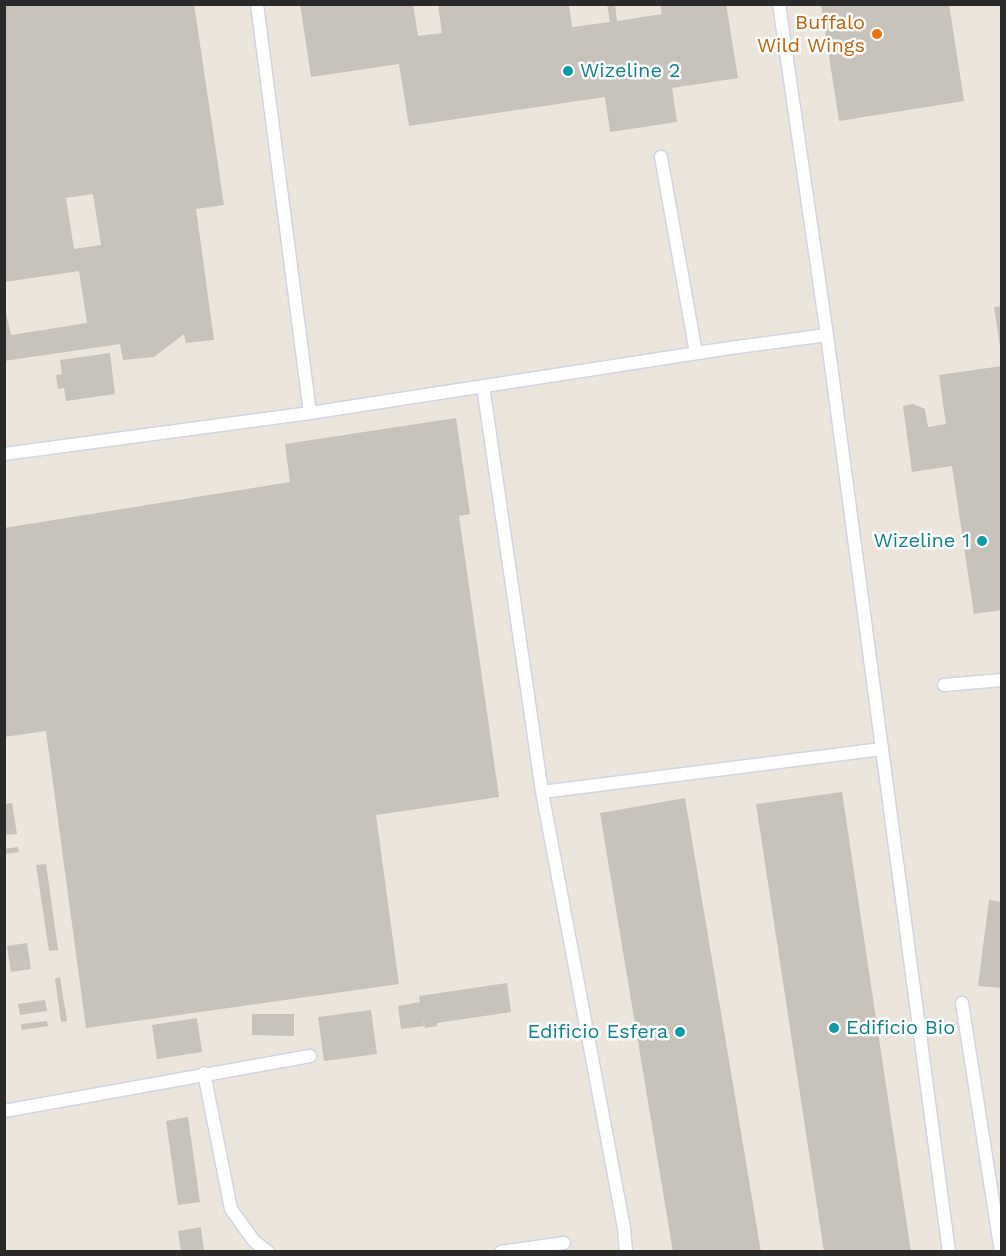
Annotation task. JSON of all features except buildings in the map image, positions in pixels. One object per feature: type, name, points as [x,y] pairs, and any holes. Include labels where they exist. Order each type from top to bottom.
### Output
[{"type":"lane","points":[[257,4],[310,414]]},
{"type":"lane","points":[[780,4],[827,335],[949,1251]]},
{"type":"lane","points":[[661,157],[696,353]]},
{"type":"lane","points":[[4,454],[310,414],[696,353],[827,335]]},
{"type":"lane","points":[[483,386],[542,792],[622,1216],[626,1251]]},
{"type":"lane","points":[[944,685],[1002,680]]},
{"type":"lane","points":[[542,792],[882,749]]},
{"type":"lane","points":[[962,1003],[1001,1251]]},
{"type":"lane","points":[[4,1111],[204,1073],[310,1056]]},
{"type":"lane","points":[[204,1073],[231,1209],[254,1241],[268,1251]]},
{"type":"lane","points":[[501,1251],[564,1243]]},
{"type":"place","name":"Buffalo Wild Wings","points":[[877,34]]},
{"type":"place","name":"Wizeline 2","points":[[568,71]]},
{"type":"place","name":"Wizeline 1","points":[[982,541]]},
{"type":"place","name":"Edificio Bio","points":[[834,1028]]},
{"type":"place","name":"Edificio Esfera","points":[[680,1032]]}]
